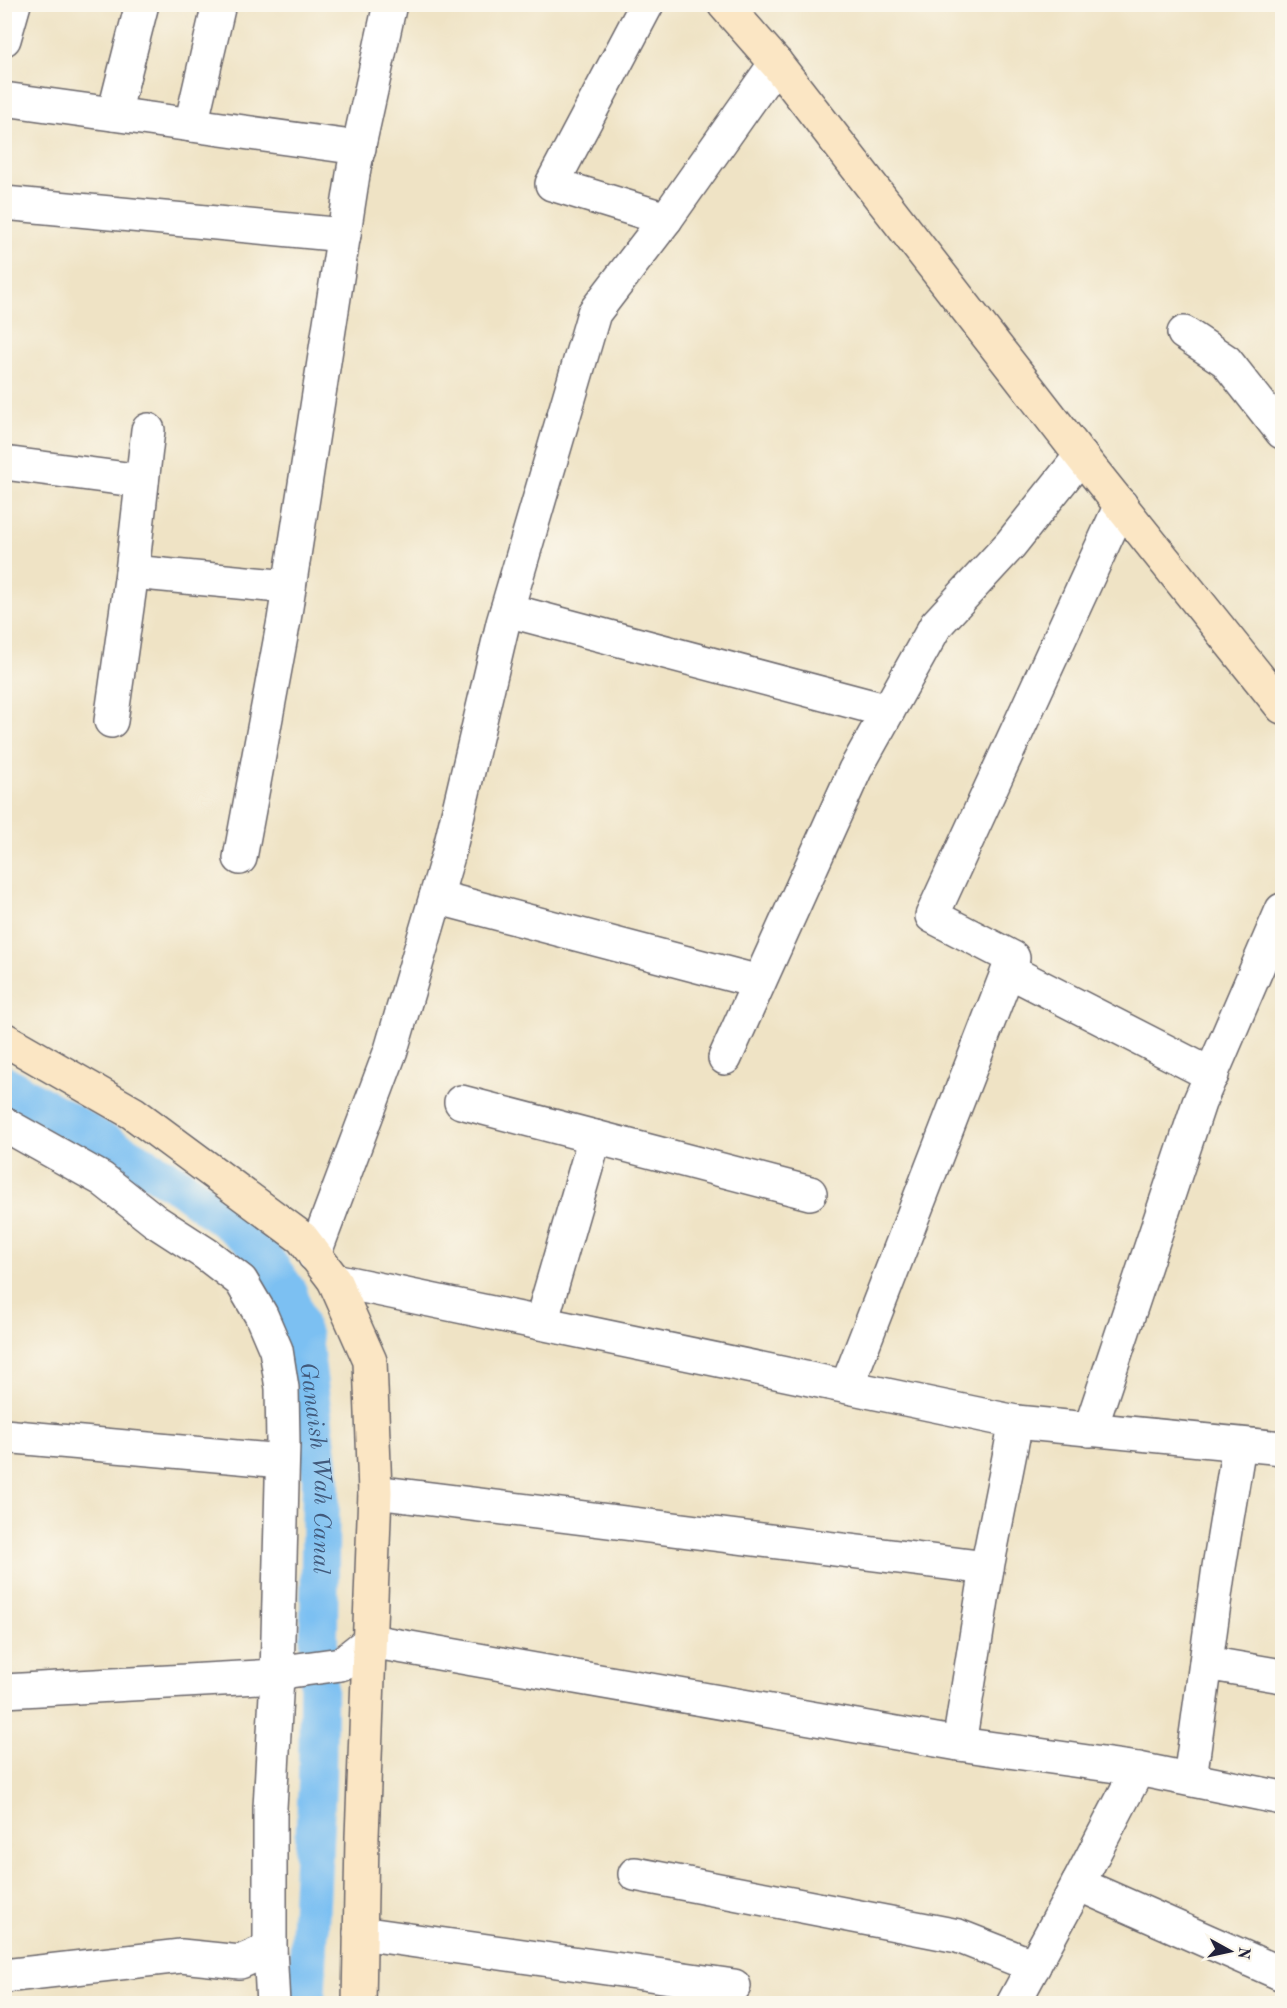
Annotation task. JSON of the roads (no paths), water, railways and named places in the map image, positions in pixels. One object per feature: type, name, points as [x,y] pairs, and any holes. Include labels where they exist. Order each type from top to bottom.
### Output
[{"type":"street","points":[[4,39],[14,4]]},
{"type":"street","points":[[114,114],[142,4]]},
{"type":"street","points":[[191,125],[219,4]]},
{"type":"street","points":[[240,858],[289,587],[359,148],[390,4]]},
{"type":"street","points":[[647,4],[552,184],[666,219]]},
{"type":"street","points":[[724,4],[776,63],[1081,456],[1282,707]]},
{"type":"street","points":[[324,1267],[448,856],[507,610],[594,313],[666,219],[776,63]]},
{"type":"street","points":[[4,99],[359,148]]},
{"type":"street","points":[[4,203],[344,235]]},
{"type":"street","points":[[1184,333],[1226,361],[1282,432]]},
{"type":"street","points":[[111,721],[132,572],[148,430]]},
{"type":"street","points":[[725,1058],[855,770],[936,625],[1010,545],[1081,456]]},
{"type":"street","points":[[4,463],[142,481]]},
{"type":"street","points":[[847,1386],[1010,971],[1013,958],[932,916],[1121,505]]},
{"type":"street","points":[[132,572],[289,587]]},
{"type":"street","points":[[507,610],[888,711]]},
{"type":"street","points":[[436,897],[759,982]]},
{"type":"street","points":[[1090,1430],[1198,1103],[1282,910]]},
{"type":"street","points":[[1010,971],[1212,1075]]},
{"type":"street","points":[[4,1039],[133,1113],[302,1238],[324,1267],[370,1361],[375,1492],[359,2004]]},
{"type":"street","points":[[461,1102],[810,1193]]},
{"type":"street","points":[[4,1124],[102,1179],[155,1221],[206,1254],[241,1281],[261,1315],[276,1350],[282,1388],[283,1673],[270,1808],[270,1949],[273,2004]]},
{"type":"street","points":[[541,1323],[595,1137]]},
{"type":"street","points":[[324,1267],[541,1323],[1016,1422],[1282,1448]]},
{"type":"street","points":[[959,1744],[987,1568],[1016,1422]]},
{"type":"street","points":[[4,1436],[282,1461]]},
{"type":"street","points":[[1190,1779],[1239,1444]]},
{"type":"street","points":[[375,1492],[987,1568]]},
{"type":"street","points":[[4,1691],[283,1673],[341,1664],[370,1641],[959,1744],[1138,1770],[1282,1798]]},
{"type":"street","points":[[1206,1663],[1282,1676]]},
{"type":"street","points":[[1013,2004],[1138,1770]]},
{"type":"street","points":[[635,1874],[958,1936],[1034,1966]]},
{"type":"street","points":[[1078,1884],[1282,1974]]},
{"type":"street","points":[[360,1933],[734,1986]]},
{"type":"street","points":[[4,1976],[181,1956],[240,1962],[270,1949]]},
{"type":"waterway","name":"Ganaish Wah Canal","points":[[4,1084],[182,1187],[252,1240],[288,1292],[303,1338],[321,1478],[317,1783],[306,2004]]}]
